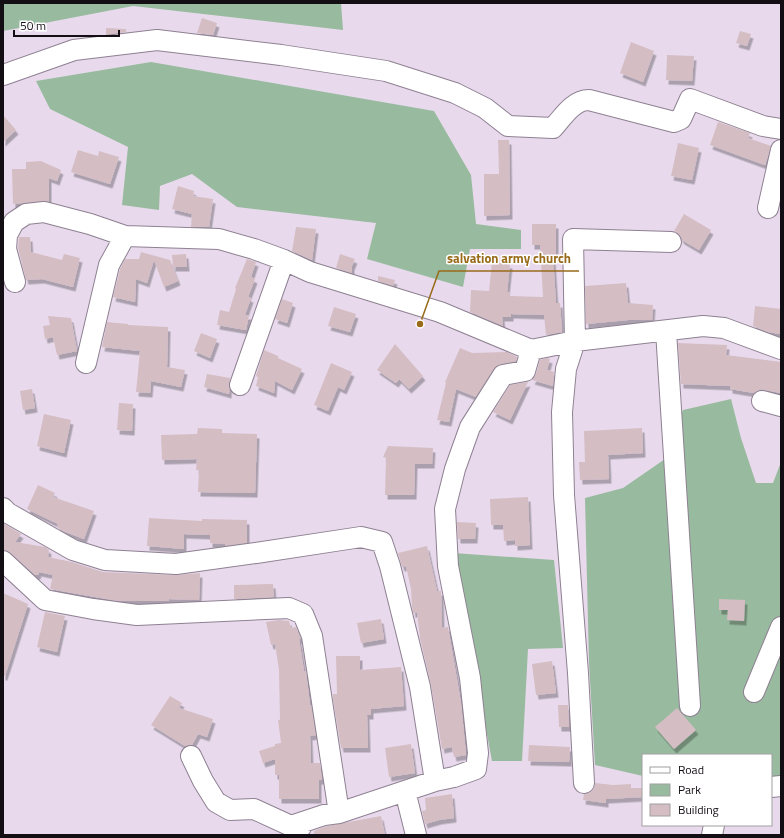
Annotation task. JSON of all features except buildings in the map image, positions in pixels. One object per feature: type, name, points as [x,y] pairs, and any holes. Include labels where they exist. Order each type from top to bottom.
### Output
[{"type":"street","points":[[3,75],[74,50],[157,40],[281,55],[386,70],[455,93],[485,108],[508,126],[553,128],[576,103],[582,100],[589,100],[674,122],[681,119],[690,99],[764,126],[781,129]]},
{"type":"street","points":[[768,208],[781,150]]},
{"type":"street","points":[[15,282],[6,249],[7,235],[14,222],[26,214],[44,212],[90,224],[125,236],[219,239],[254,249],[284,260],[310,272],[440,312],[531,350],[576,341],[703,326],[724,328],[781,349]]},
{"type":"street","points":[[86,363],[109,265],[125,236]]},
{"type":"street","points":[[584,783],[578,673],[564,495],[562,412],[566,369],[576,341],[573,239],[671,242]]},
{"type":"street","points":[[240,385],[284,260]]},
{"type":"street","points":[[666,331],[690,706]]},
{"type":"street","points":[[191,756],[203,781],[216,802],[230,810],[254,809],[297,830],[324,815],[339,813],[476,769],[478,753],[470,678],[448,566],[445,509],[455,469],[470,427],[503,375],[525,371],[531,350]]},
{"type":"street","points":[[762,401],[781,406]]},
{"type":"street","points":[[3,508],[8,514],[74,550],[105,560],[176,564],[361,537],[382,542],[390,566],[420,687],[435,781]]},
{"type":"street","points":[[3,561],[45,600],[93,609],[137,615],[289,608],[303,614],[312,636],[339,813]]},
{"type":"street","points":[[754,692],[781,627]]},
{"type":"street","points":[[405,791],[416,835]]},
{"type":"green space","points":[[3,3],[341,3],[343,30],[133,6],[3,31]]},
{"type":"green space","points":[[151,62],[434,111],[471,175],[476,224],[521,230],[521,249],[470,249],[463,287],[367,259],[376,223],[237,207],[192,174],[160,186],[159,210],[122,205],[128,147],[50,109],[36,81]]},
{"type":"green space","points":[[731,399],[741,438],[756,483],[773,483],[781,462],[781,776],[772,777],[772,754],[642,754],[642,776],[595,765],[589,663],[585,498],[623,488],[665,459],[683,410]]},
{"type":"green space","points":[[453,553],[554,560],[563,648],[528,649],[522,761],[492,761]]},
{"type":"place","name":"salvation army church","points":[[420,324]]}]
